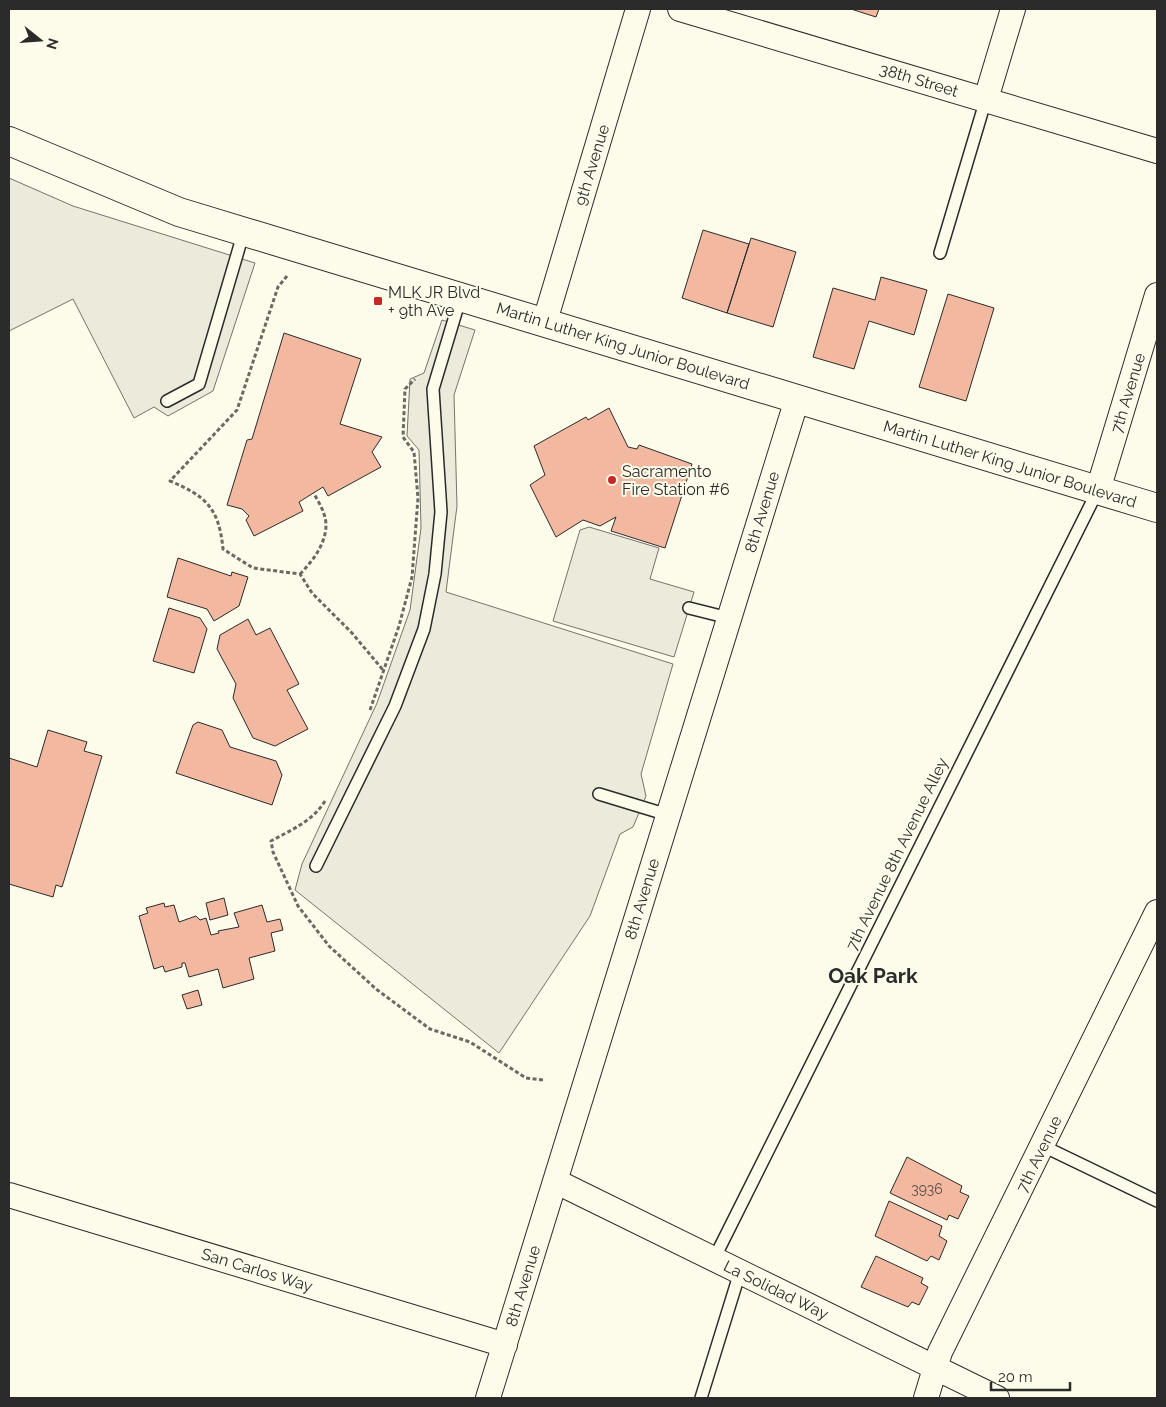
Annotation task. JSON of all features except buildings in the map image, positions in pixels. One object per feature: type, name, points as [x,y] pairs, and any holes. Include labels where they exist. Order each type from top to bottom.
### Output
[{"type":"street","name":"9th Avenue","points":[[545,321],[638,9]]},
{"type":"street","name":"38th Street","points":[[680,9],[1157,151]]},
{"type":"street","points":[[986,99],[1013,9]]},
{"type":"street","name":"Martin Luther King Junior Boulevard","points":[[9,141],[179,212],[545,321],[1157,508]]},
{"type":"street","name":"7th Avenue","points":[[1098,490],[1157,295]]},
{"type":"street","name":"8th Avenue","points":[[488,1398],[797,399]]},
{"type":"street","name":"7th Avenue","points":[[926,1398],[940,1352],[1157,913]]},
{"type":"street","name":"La Solidad Way","points":[[555,1181],[997,1398]]},
{"type":"street","name":"San Carlos Way","points":[[9,1195],[504,1345]]},
{"type":"lane","points":[[940,253],[986,99]]},
{"type":"lane","points":[[167,401],[199,384],[244,231]]},
{"type":"lane","points":[[316,866],[395,706],[424,629],[435,574],[441,512],[433,389],[461,296]]},
{"type":"lane","name":"7th Avenue 8th Avenue Alley","points":[[714,1259],[1098,490]]},
{"type":"lane","points":[[689,608],[729,618]]},
{"type":"lane","points":[[599,794],[668,815]]},
{"type":"lane","points":[[1043,1146],[1157,1202]]},
{"type":"lane","points":[[702,1398],[740,1272]]},
{"type":"path","points":[[286,276],[278,287],[236,410],[170,481],[192,490],[213,508],[222,533],[224,549],[253,568],[300,574]]},
{"type":"path","points":[[300,574],[316,558],[324,535],[325,516],[314,493]]},
{"type":"path","points":[[300,574],[312,593],[352,633],[384,670]]},
{"type":"shaded area","points":[[9,178],[73,206],[255,263],[213,391],[168,416],[154,407],[134,418],[73,299],[9,331]]},
{"type":"shaded area","points":[[442,320],[475,330],[454,395],[457,506],[446,592],[673,664],[641,774],[646,796],[633,827],[620,834],[590,916],[499,1053],[295,890],[302,864],[377,703],[410,610],[421,528],[419,450],[407,436],[410,379],[424,373]]},
{"type":"shaded area","points":[[589,527],[659,548],[650,579],[694,592],[674,657],[553,621],[580,530]]},
{"type":"place","name":"MLK JR Blvd + 9th Ave","points":[[378,301]]},
{"type":"place","name":"Sacramento Fire Station #6","points":[[612,480]]},
{"type":"district","name":"Oak Park","points":[[873,975]]}]
